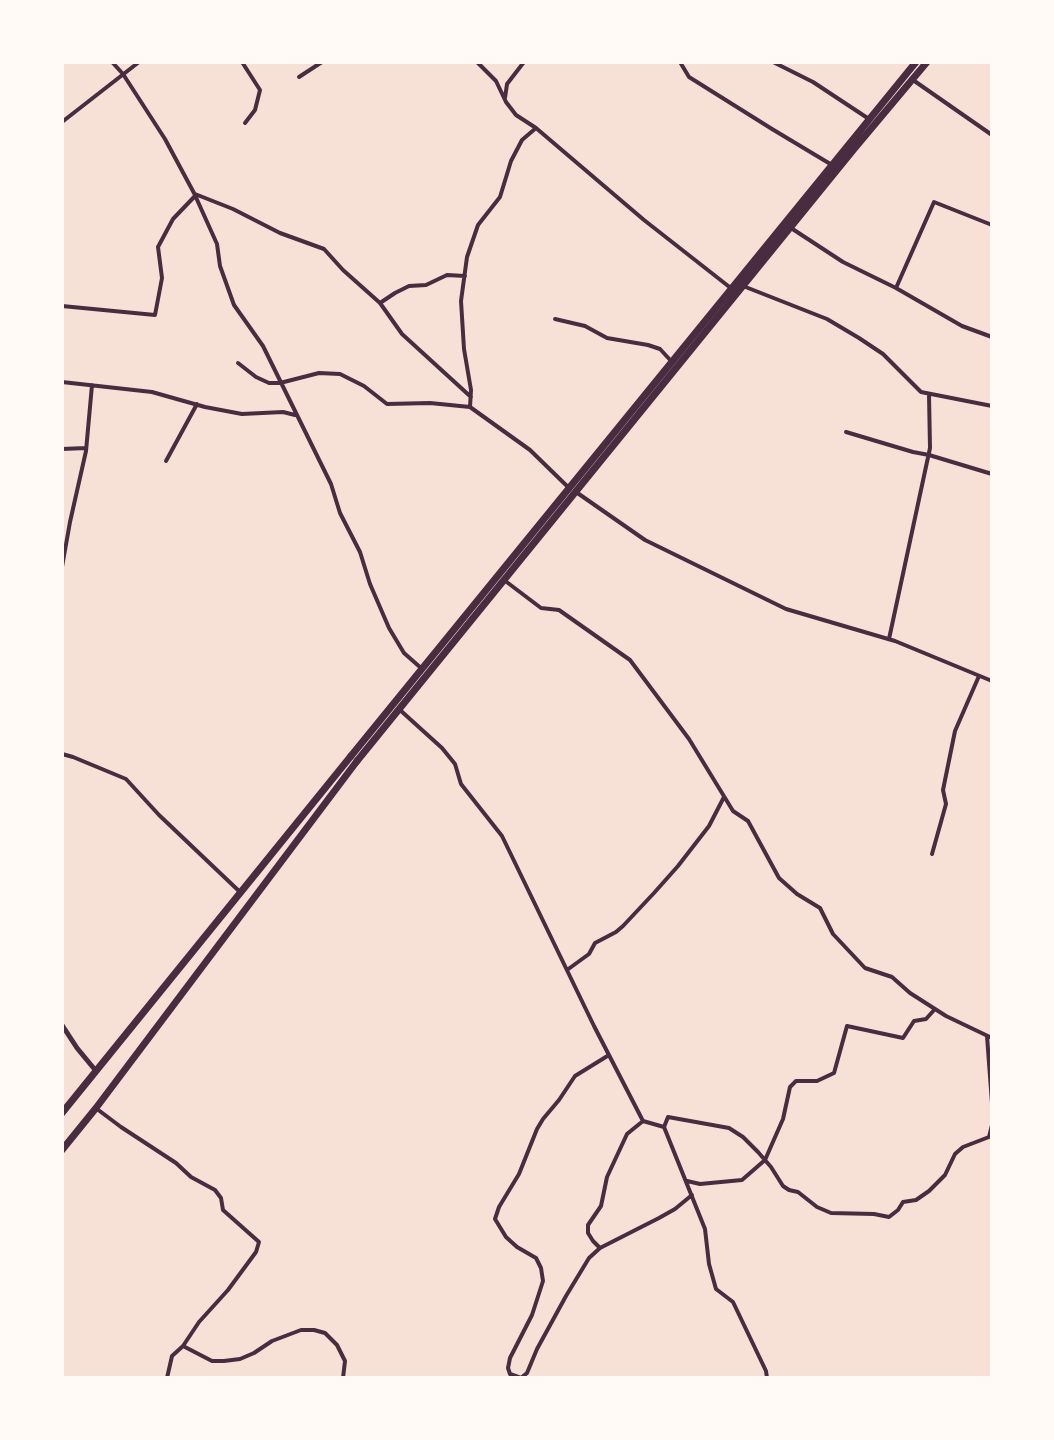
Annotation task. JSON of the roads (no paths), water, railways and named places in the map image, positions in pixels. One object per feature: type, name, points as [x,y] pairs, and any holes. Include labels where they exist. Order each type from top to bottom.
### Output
[{"type":"highway","points":[[62,1113],[240,892],[398,709],[504,580],[672,362],[916,62]]},
{"type":"highway","points":[[62,1150],[422,669],[927,62]]},
{"type":"street","points":[[112,62],[165,139],[194,195],[217,244],[220,266],[234,305],[263,346],[331,484],[340,513],[360,552],[389,628],[404,653],[422,669]]},
{"type":"street","points":[[62,122],[139,62]]},
{"type":"street","points":[[242,62],[260,90],[255,110],[245,123]]},
{"type":"street","points":[[299,77],[322,62]]},
{"type":"street","points":[[477,62],[496,81],[516,115],[536,128],[644,220],[732,289]]},
{"type":"street","points":[[505,99],[507,84],[524,62]]},
{"type":"street","points":[[680,62],[689,77],[832,165]]},
{"type":"street","points":[[773,62],[813,82],[869,119]]},
{"type":"street","points":[[913,80],[992,135]]},
{"type":"street","points":[[470,407],[461,301],[467,257],[478,225],[500,197],[511,161],[522,140],[536,128]]},
{"type":"street","points":[[194,195],[324,249],[380,303],[402,334],[471,397]]},
{"type":"street","points":[[62,306],[155,315],[162,278],[158,247],[173,219],[194,195]]},
{"type":"street","points":[[896,288],[934,202],[992,225]]},
{"type":"street","points":[[791,228],[843,262],[962,326],[992,337]]},
{"type":"street","points":[[380,303],[409,286],[426,285],[447,275],[465,276]]},
{"type":"street","points":[[743,286],[827,319],[883,354],[915,388],[929,395],[992,406]]},
{"type":"street","points":[[555,319],[585,326],[607,338],[657,348],[672,362]]},
{"type":"street","points":[[238,363],[264,381],[280,383],[319,373],[340,374],[364,386],[387,404],[430,403],[470,407],[530,450],[573,490],[645,540],[786,609],[889,639],[992,681]]},
{"type":"street","points":[[62,382],[152,392],[242,414],[283,412],[295,415]]},
{"type":"street","points":[[62,567],[86,448],[92,385]]},
{"type":"street","points":[[889,639],[929,455],[929,395]]},
{"type":"street","points":[[166,461],[197,404]]},
{"type":"street","points":[[846,432],[992,474]]},
{"type":"street","points":[[62,449],[86,448]]},
{"type":"street","points":[[62,521],[70,522]]},
{"type":"street","points":[[504,580],[541,608],[559,610],[630,660],[689,739],[733,811],[748,821],[779,878],[820,908],[833,934],[865,968],[892,977],[935,1009],[990,1037],[992,1103]]},
{"type":"street","points":[[932,854],[946,804],[943,790],[955,731],[979,676]]},
{"type":"street","points":[[398,709],[442,748],[455,764],[461,784],[502,836],[643,1121],[664,1127]]},
{"type":"street","points":[[62,754],[126,779],[240,892]]},
{"type":"street","points":[[567,970],[589,954],[595,943],[623,926],[654,893],[709,826],[724,797]]},
{"type":"street","points":[[687,1181],[700,1184],[742,1180],[765,1160],[783,1119],[790,1087],[796,1081],[817,1081],[834,1073],[847,1026],[903,1038],[914,1021],[926,1019],[935,1009]]},
{"type":"street","points":[[62,1025],[96,1071]]},
{"type":"street","points":[[609,1055],[575,1076],[543,1119],[495,1219],[506,1237],[536,1258],[543,1281],[532,1315],[510,1358],[510,1374],[521,1378],[527,1373],[537,1349],[589,1258],[600,1248],[667,1213],[692,1195]]},
{"type":"street","points":[[96,1108],[176,1163],[191,1177],[215,1190],[221,1198],[223,1210],[259,1242],[256,1252],[228,1290],[172,1356],[167,1378]]},
{"type":"street","points":[[767,1378],[733,1302],[716,1289],[705,1229],[664,1127],[668,1117],[729,1128],[743,1137],[765,1160],[783,1186],[798,1192],[817,1207],[831,1213],[889,1217],[903,1202],[916,1200],[929,1191],[945,1175],[955,1154],[963,1147],[989,1137],[992,1125]]},
{"type":"street","points":[[600,1248],[588,1233],[588,1225],[601,1206],[607,1177],[627,1134],[643,1121]]},
{"type":"street","points":[[183,1346],[212,1361],[224,1361],[240,1359],[272,1341],[301,1330],[314,1330],[325,1333],[337,1345],[345,1361],[343,1378]]}]
